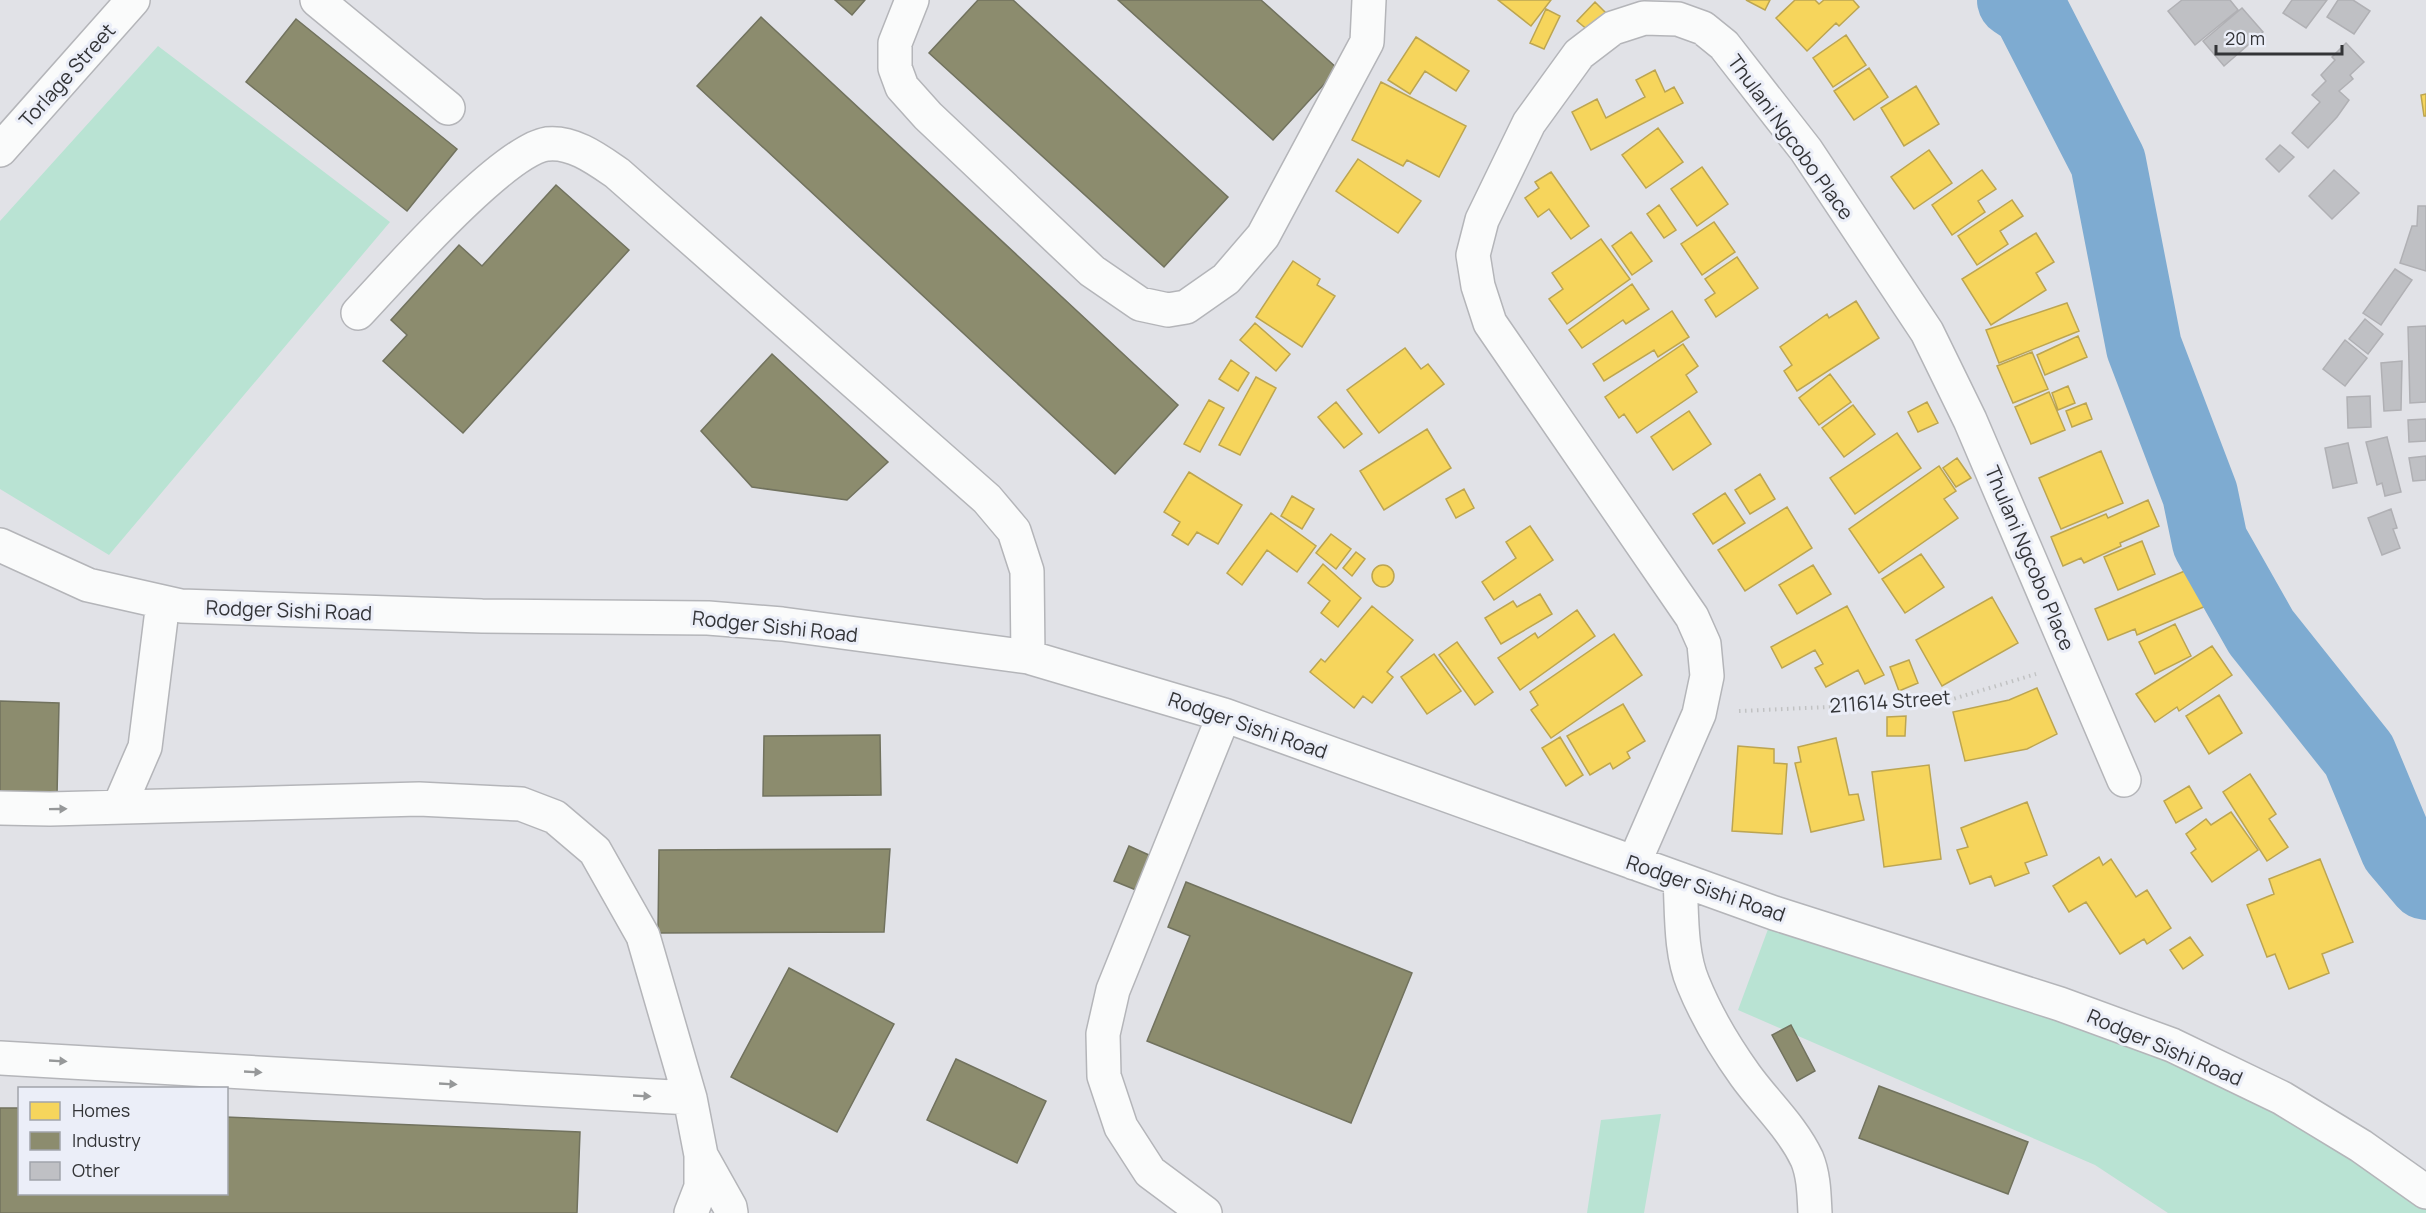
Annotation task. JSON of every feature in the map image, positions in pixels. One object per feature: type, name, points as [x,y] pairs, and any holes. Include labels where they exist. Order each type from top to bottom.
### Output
[{"type":"street","points":[[317,0],[448,108]]},
{"type":"street","points":[[912,0],[895,44],[895,68],[902,87],[928,116],[1092,271],[1140,304],[1168,310],[1186,307],[1226,279],[1263,236],[1367,42],[1369,0]]},
{"type":"street","name":"Torlage Street","points":[[0,150],[124,4]]},
{"type":"street","name":"Thulani Ngcobo Place","points":[[1634,863],[1699,714],[1707,676],[1704,644],[1692,617],[1490,323],[1478,286],[1473,255],[1482,220],[1529,123],[1579,54],[1613,28],[1644,18],[1678,19],[1703,28],[1724,45],[1812,160],[1927,332],[1970,420],[2124,780]]},
{"type":"street","points":[[358,313],[440,226],[520,154],[548,144],[584,151],[617,174],[987,499],[1014,531],[1027,572],[1028,657]]},
{"type":"street","name":"Rodger Sishi Road","points":[[0,545],[88,585],[181,606],[482,616],[708,618],[818,628],[1028,657],[1224,715],[1774,913],[2060,1004],[2172,1045],[2282,1098],[2361,1146],[2426,1192]]},
{"type":"street","points":[[119,807],[145,747],[163,602]]},
{"type":"street","points":[[1205,1213],[1150,1172],[1121,1127],[1104,1076],[1103,1034],[1113,990],[1224,715]]},
{"type":"street","points":[[0,808],[419,799],[521,804],[555,817],[595,851],[643,936],[690,1098],[701,1155],[701,1187],[691,1213]]},
{"type":"street","points":[[1680,879],[1684,948],[1692,981],[1709,1017],[1745,1075],[1783,1121],[1807,1159],[1814,1181],[1815,1213]]},
{"type":"street","points":[[0,1058],[690,1098]]},
{"type":"street","points":[[701,1155],[730,1206],[731,1213]]},
{"type":"path","name":"211614 Street","points":[[1699,714],[1943,702],[2075,663]]},
{"type":"green space","points":[[158,46],[390,222],[109,555],[0,489],[0,221]]},
{"type":"green space","points":[[1774,913],[2169,1046],[2426,1194],[2426,1213],[2168,1213],[2095,1165],[1738,1010]]},
{"type":"green space","points":[[1661,1114],[1644,1213],[1587,1213],[1601,1120]]},
{"type":"building: Homes","points":[[1498,0],[1551,0],[1531,26]]},
{"type":"building: Homes","points":[[1746,0],[1770,0],[1765,10]]},
{"type":"building: Homes","points":[[1795,0],[1815,0],[1819,4],[1824,0],[1853,0],[1859,7],[1839,26],[1836,23],[1807,51],[1776,18]]},
{"type":"building: Homes","points":[[1595,2],[1606,13],[1589,31],[1577,21]]},
{"type":"building: Homes","points":[[1546,9],[1560,16],[1544,49],[1530,43]]},
{"type":"building: Homes","points":[[1846,35],[1866,65],[1833,87],[1813,58]]},
{"type":"building: Homes","points":[[1416,37],[1469,71],[1456,91],[1425,71],[1410,94],[1388,80]]},
{"type":"building: Homes","points":[[1869,68],[1888,97],[1854,120],[1834,91]]},
{"type":"building: Homes","points":[[1655,70],[1665,92],[1674,87],[1683,103],[1591,150],[1572,112],[1597,99],[1606,118],[1645,97],[1636,80]]},
{"type":"building: Homes","points":[[1381,82],[1466,126],[1439,177],[1407,160],[1403,166],[1352,140]]},
{"type":"building: Homes","points":[[1916,86],[1939,124],[1904,146],[1881,108]]},
{"type":"building: Homes","points":[[2426,94],[2426,116],[2424,116],[2421,95]]},
{"type":"building: Homes","points":[[1658,128],[1683,162],[1646,188],[1622,155]]},
{"type":"building: Homes","points":[[1929,150],[1952,183],[1914,209],[1891,177]]},
{"type":"building: Homes","points":[[1358,159],[1421,201],[1398,233],[1336,191]]},
{"type":"building: Homes","points":[[1702,167],[1728,204],[1697,226],[1671,189]]},
{"type":"building: Homes","points":[[1982,170],[1996,189],[1978,201],[1985,212],[1952,235],[1932,205]]},
{"type":"building: Homes","points":[[1551,172],[1589,226],[1571,239],[1549,209],[1538,217],[1525,198],[1539,188],[1535,182]]},
{"type":"building: Homes","points":[[2012,200],[2023,216],[2000,231],[2008,244],[1977,265],[1958,236]]},
{"type":"building: Homes","points":[[1659,205],[1676,230],[1664,238],[1647,214]]},
{"type":"building: Homes","points":[[1714,222],[1735,252],[1702,275],[1681,244]]},
{"type":"building: Homes","points":[[1631,232],[1652,261],[1632,275],[1612,246]]},
{"type":"building: Homes","points":[[2036,233],[2054,262],[2036,273],[2046,290],[1991,325],[1962,279]]},
{"type":"building: Homes","points":[[1601,239],[1630,279],[1567,324],[1549,299],[1563,289],[1552,273]]},
{"type":"building: Homes","points":[[1737,257],[1758,288],[1716,317],[1705,300],[1715,293],[1705,279]]},
{"type":"building: Homes","points":[[1293,261],[1320,279],[1317,285],[1335,296],[1302,347],[1256,317]]},
{"type":"building: Homes","points":[[1632,284],[1649,309],[1626,324],[1623,320],[1582,348],[1569,330]]},
{"type":"building: Homes","points":[[1856,301],[1879,338],[1797,391],[1784,371],[1792,365],[1780,347],[1827,314],[1829,318]]},
{"type":"building: Homes","points":[[2067,303],[2079,331],[1999,363],[1986,330]]},
{"type":"building: Homes","points":[[1672,311],[1689,337],[1658,357],[1654,350],[1604,381],[1593,364]]},
{"type":"building: Homes","points":[[1255,323],[1290,354],[1276,371],[1240,340]]},
{"type":"building: Homes","points":[[2078,336],[2087,357],[2045,375],[2037,355]]},
{"type":"building: Homes","points":[[1683,344],[1698,366],[1686,375],[1697,392],[1637,433],[1624,414],[1619,418],[1605,397]]},
{"type":"building: Homes","points":[[1405,348],[1421,369],[1428,364],[1444,384],[1379,433],[1347,390]]},
{"type":"building: Homes","points":[[2032,352],[2048,389],[2013,403],[1997,366]]},
{"type":"building: Homes","points":[[1231,360],[1249,373],[1238,391],[1219,379]]},
{"type":"building: Homes","points":[[1830,374],[1851,402],[1819,425],[1799,398]]},
{"type":"building: Homes","points":[[1256,377],[1276,388],[1240,455],[1219,445]]},
{"type":"building: Homes","points":[[2068,386],[2075,403],[2058,410],[2052,393]]},
{"type":"building: Homes","points":[[2049,392],[2065,430],[2031,444],[2015,407]]},
{"type":"building: Homes","points":[[1209,400],[1224,408],[1200,452],[1184,444]]},
{"type":"building: Homes","points":[[1336,402],[1362,434],[1344,448],[1318,417]]},
{"type":"building: Homes","points":[[1927,402],[1938,423],[1918,432],[1908,412]]},
{"type":"building: Homes","points":[[2086,403],[2092,419],[2072,427],[2066,411]]},
{"type":"building: Homes","points":[[1853,405],[1875,434],[1844,457],[1822,428]]},
{"type":"building: Homes","points":[[1689,411],[1711,444],[1673,470],[1651,437]]},
{"type":"building: Homes","points":[[1427,429],[1451,468],[1384,510],[1360,471]]},
{"type":"building: Homes","points":[[1897,433],[1921,468],[1855,514],[1830,478]]},
{"type":"building: Homes","points":[[2101,451],[2123,503],[2061,529],[2039,478]]},
{"type":"building: Homes","points":[[1957,458],[1971,478],[1956,487],[1943,468]]},
{"type":"building: Homes","points":[[1939,466],[1956,491],[1944,499],[1958,518],[1879,573],[1849,529]]},
{"type":"building: Homes","points":[[1189,472],[1242,505],[1218,544],[1197,532],[1188,545],[1172,535],[1180,522],[1164,512]]},
{"type":"building: Homes","points":[[1760,474],[1775,499],[1750,514],[1735,490]]},
{"type":"building: Homes","points":[[1464,489],[1474,508],[1456,518],[1446,499]]},
{"type":"building: Homes","points":[[1725,493],[1745,523],[1713,544],[1693,514]]},
{"type":"building: Homes","points":[[1292,496],[1314,509],[1302,529],[1281,516]]},
{"type":"building: Homes","points":[[2148,500],[2159,526],[2120,543],[2121,546],[2084,563],[2081,558],[2063,566],[2051,537],[2106,514],[2108,518]]},
{"type":"building: Homes","points":[[1787,507],[1812,548],[1745,591],[1718,550]]},
{"type":"building: Homes","points":[[1271,513],[1316,546],[1297,572],[1267,550],[1242,585],[1227,573]]},
{"type":"building: Homes","points":[[1530,526],[1553,560],[1494,600],[1482,582],[1516,558],[1506,542]]},
{"type":"building: Homes","points":[[1331,534],[1351,549],[1336,569],[1316,553]]},
{"type":"building: Homes","points":[[2142,541],[2155,574],[2118,590],[2104,557]]},
{"type":"building: Homes","points":[[1356,552],[1365,559],[1352,576],[1343,568]]},
{"type":"building: Homes","points":[[1921,554],[1944,587],[1905,613],[1882,579]]},
{"type":"building: Homes","points":[[1323,564],[1361,598],[1338,627],[1321,613],[1330,601],[1308,583]]},
{"type":"building: Homes","points":[[1383,565],[1391,568],[1394,576],[1391,584],[1383,587],[1375,584],[1372,576],[1375,568]]},
{"type":"building: Homes","points":[[1813,565],[1831,594],[1797,614],[1779,585]]},
{"type":"building: Homes","points":[[2187,570],[2198,593],[2208,589],[2213,603],[2137,635],[2135,629],[2108,640],[2095,609]]},
{"type":"building: Homes","points":[[1540,594],[1552,614],[1501,644],[1485,618],[1513,601],[1517,607]]},
{"type":"building: Homes","points":[[1992,597],[2018,643],[1942,686],[1916,640]]},
{"type":"building: Homes","points":[[1372,606],[1413,640],[1387,672],[1393,677],[1372,703],[1363,696],[1354,708],[1310,672],[1321,659],[1325,662]]},
{"type":"building: Homes","points":[[1847,606],[1884,675],[1865,684],[1858,670],[1826,687],[1815,668],[1823,664],[1815,650],[1782,668],[1771,647]]},
{"type":"building: Homes","points":[[1577,610],[1595,636],[1520,690],[1498,658],[1535,633],[1538,638]]},
{"type":"building: Homes","points":[[2175,624],[2191,656],[2155,674],[2139,642]]},
{"type":"building: Homes","points":[[1614,634],[1642,675],[1551,738],[1531,710],[1538,705],[1530,692]]},
{"type":"building: Homes","points":[[1457,642],[1493,692],[1475,705],[1439,655]]},
{"type":"building: Homes","points":[[2212,646],[2232,675],[2179,711],[2177,707],[2155,722],[2136,694]]},
{"type":"building: Homes","points":[[1434,654],[1461,691],[1427,714],[1401,677]]},
{"type":"building: Homes","points":[[1909,660],[1918,683],[1899,691],[1890,667]]},
{"type":"building: Homes","points":[[2037,688],[2057,734],[2027,749],[1965,761],[1953,712],[2009,700]]},
{"type":"building: Homes","points":[[2219,695],[2242,733],[2209,754],[2186,716]]},
{"type":"building: Homes","points":[[1623,704],[1645,741],[1627,752],[1630,758],[1613,769],[1610,763],[1590,775],[1567,736]]},
{"type":"building: Homes","points":[[1906,716],[1905,736],[1887,736],[1887,717]]},
{"type":"building: Homes","points":[[1560,737],[1583,775],[1566,786],[1542,748]]},
{"type":"building: Homes","points":[[1836,738],[1849,795],[1858,794],[1864,820],[1811,832],[1795,763],[1801,762],[1798,747]]},
{"type":"building: Homes","points":[[1738,746],[1774,749],[1774,763],[1787,764],[1782,834],[1732,831]]},
{"type":"building: Homes","points":[[1929,765],[1941,859],[1884,867],[1872,772]]},
{"type":"building: Homes","points":[[2250,774],[2276,814],[2269,819],[2288,847],[2267,861],[2223,792]]},
{"type":"building: Homes","points":[[2189,786],[2202,808],[2176,823],[2164,801]]},
{"type":"building: Homes","points":[[2027,802],[2047,855],[2025,863],[2029,873],[1995,886],[1991,876],[1970,884],[1957,850],[1968,847],[1961,828]]},
{"type":"building: Homes","points":[[2231,812],[2258,850],[2212,882],[2191,853],[2196,849],[2186,834],[2206,819],[2211,825]]},
{"type":"building: Homes","points":[[2099,857],[2103,865],[2111,859],[2136,897],[2147,890],[2171,928],[2147,944],[2144,939],[2120,954],[2086,902],[2069,912],[2053,886]]},
{"type":"building: Homes","points":[[2320,859],[2353,942],[2322,954],[2329,973],[2289,989],[2275,954],[2267,957],[2247,905],[2274,894],[2269,879]]},
{"type":"building: Homes","points":[[2190,937],[2203,955],[2183,969],[2170,950]]},
{"type":"building: Industry","points":[[835,0],[865,0],[852,15]]},
{"type":"building: Industry","points":[[978,0],[1013,0],[1228,197],[1164,267],[929,53]]},
{"type":"building: Industry","points":[[1118,0],[1261,0],[1338,69],[1273,140]]},
{"type":"building: Industry","points":[[761,17],[1178,405],[1115,474],[697,86]]},
{"type":"building: Industry","points":[[296,19],[457,149],[407,211],[246,82]]},
{"type":"building: Industry","points":[[556,185],[629,250],[463,433],[383,361],[407,335],[391,320],[459,245],[482,266]]},
{"type":"building: Industry","points":[[772,354],[888,462],[847,500],[752,487],[701,431]]},
{"type":"building: Industry","points":[[0,701],[59,703],[57,796],[0,794]]},
{"type":"building: Industry","points":[[880,735],[881,795],[763,796],[764,736]]},
{"type":"building: Industry","points":[[1129,846],[1151,856],[1136,890],[1114,881]]},
{"type":"building: Industry","points":[[890,849],[884,932],[658,933],[659,850]]},
{"type":"building: Industry","points":[[1186,882],[1412,973],[1351,1123],[1147,1041],[1190,936],[1168,927]]},
{"type":"building: Industry","points":[[789,968],[894,1024],[837,1132],[731,1077]]},
{"type":"building: Industry","points":[[1791,1025],[1815,1071],[1797,1081],[1772,1035]]},
{"type":"building: Industry","points":[[956,1059],[1046,1101],[1017,1163],[927,1120]]},
{"type":"building: Industry","points":[[1879,1086],[2028,1142],[2008,1194],[1859,1138]]},
{"type":"building: Industry","points":[[0,1108],[18,1108],[18,1195],[228,1195],[228,1117],[580,1132],[577,1213],[0,1213]]},
{"type":"building: Other","points":[[2182,0],[2230,0],[2238,10],[2195,45],[2168,11]]},
{"type":"building: Other","points":[[2292,0],[2327,0],[2306,28],[2283,13]]},
{"type":"building: Other","points":[[2338,0],[2353,0],[2370,11],[2354,34],[2327,17]]},
{"type":"building: Other","points":[[2242,8],[2263,32],[2224,66],[2203,41]]},
{"type":"building: Other","points":[[2346,43],[2364,62],[2350,75],[2353,79],[2339,91],[2349,100],[2337,117],[2308,148],[2292,133],[2320,102],[2312,95],[2326,81],[2321,75],[2335,60],[2332,57]]},
{"type":"building: Other","points":[[2280,145],[2294,157],[2279,172],[2266,159]]},
{"type":"building: Other","points":[[2334,170],[2359,193],[2332,219],[2309,196]]},
{"type":"building: Other","points":[[2418,206],[2426,206],[2426,271],[2400,263],[2412,226],[2417,226]]},
{"type":"building: Other","points":[[2395,269],[2412,280],[2381,325],[2363,313]]},
{"type":"building: Other","points":[[2365,319],[2383,334],[2368,354],[2349,339]]},
{"type":"building: Other","points":[[2426,326],[2426,402],[2410,403],[2408,327]]},
{"type":"building: Other","points":[[2345,340],[2367,358],[2345,386],[2323,369]]},
{"type":"building: Other","points":[[2402,361],[2401,410],[2384,411],[2381,363]]},
{"type":"building: Other","points":[[2370,396],[2371,427],[2348,428],[2347,397]]},
{"type":"building: Other","points":[[2426,419],[2426,441],[2409,442],[2408,420]]},
{"type":"building: Other","points":[[2387,437],[2401,492],[2385,496],[2382,483],[2377,485],[2366,442]]},
{"type":"building: Other","points":[[2348,443],[2357,483],[2333,488],[2325,448]]},
{"type":"building: Other","points":[[2426,456],[2426,480],[2413,481],[2409,458]]},
{"type":"building: Other","points":[[2391,509],[2397,528],[2393,529],[2400,548],[2382,555],[2368,518]]},
{"type":"waterway","points":[[2015,0],[2030,10],[2108,162],[2144,347],[2200,494],[2210,542],[2261,632],[2359,755],[2398,849],[2426,882]]}]
